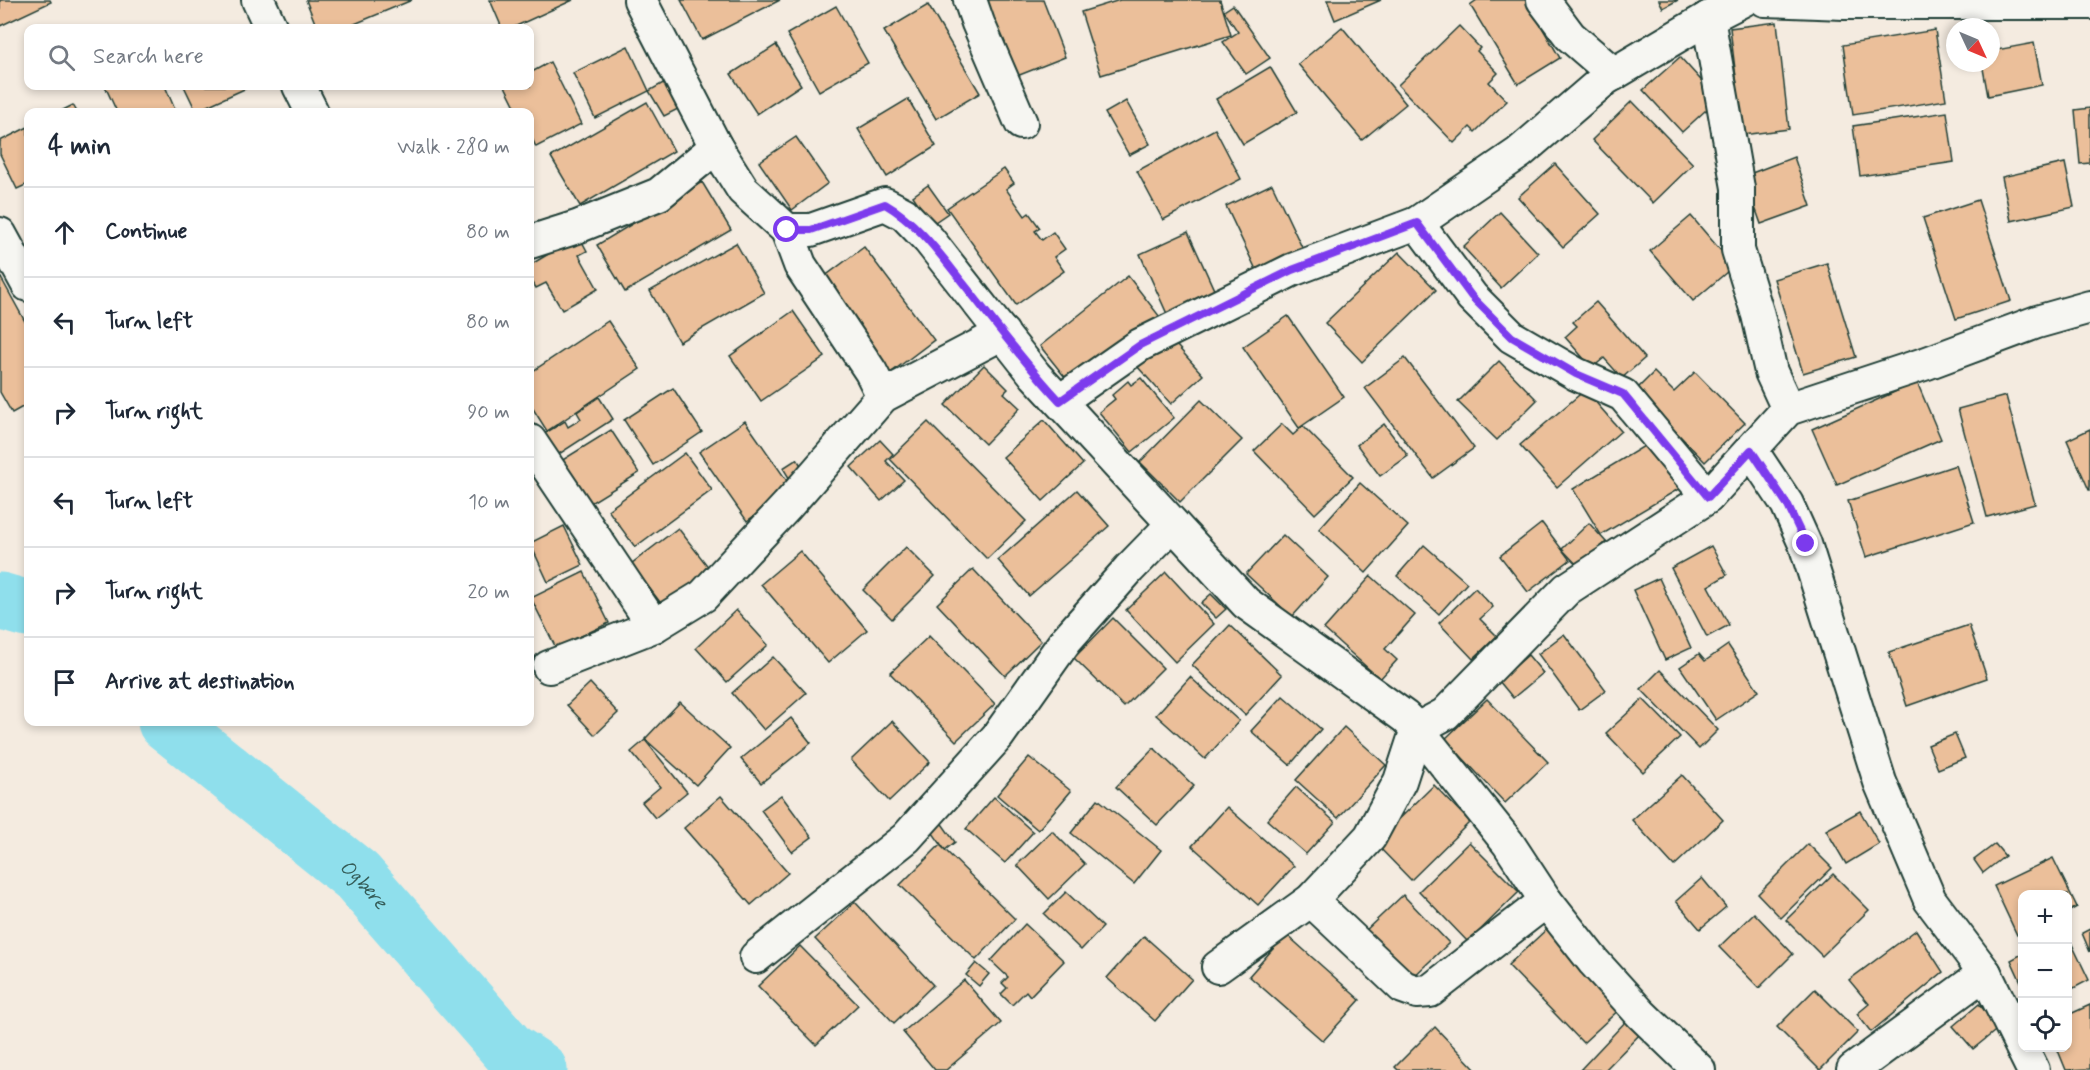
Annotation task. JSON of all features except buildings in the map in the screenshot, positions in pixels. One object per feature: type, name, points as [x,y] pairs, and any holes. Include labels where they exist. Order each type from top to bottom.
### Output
[{"type":"street","points":[[258,0],[269,24]]},
{"type":"street","points":[[640,0],[716,147],[743,190],[787,230],[800,266],[871,372],[883,396]]},
{"type":"street","points":[[970,0],[1021,123]]},
{"type":"street","points":[[1543,0],[1570,36],[1614,74]]},
{"type":"street","points":[[1060,401],[1140,345],[1292,270],[1417,223],[1519,153],[1614,74],[1708,18],[1743,0]]},
{"type":"street","points":[[1765,0],[1844,3],[2082,2]]},
{"type":"street","points":[[1708,18],[1738,188],[1738,250],[1758,315],[1771,372],[1788,409]]},
{"type":"street","points":[[301,90],[310,108]]},
{"type":"street","points":[[534,241],[577,228],[659,194],[716,147]]},
{"type":"street","points":[[787,230],[811,230],[885,204],[904,214],[929,240],[1035,375],[1246,603],[1395,710],[1417,729],[1508,843],[1546,901],[1594,962],[1633,1005],[1699,1070]]},
{"type":"street","points":[[1417,223],[1472,297],[1512,337],[1576,374],[1623,394],[1708,497]]},
{"type":"street","points":[[2,242],[24,278]]},
{"type":"street","points":[[1218,967],[1311,900],[1370,837],[1400,781],[1417,729],[1445,714],[1566,589],[1708,497],[1788,409],[1927,363],[2037,322],[2090,307]]},
{"type":"street","points":[[549,667],[654,626],[703,596],[787,506],[883,396],[1003,333]]},
{"type":"street","points":[[534,447],[654,626]]},
{"type":"street","points":[[1751,450],[1787,504],[1806,544],[1880,782],[1930,900],[1985,973],[2033,1070]]},
{"type":"street","points":[[756,957],[906,838],[998,736],[1066,640],[1172,525]]},
{"type":"street","points":[[1311,900],[1403,987],[1417,992],[1430,991],[1546,901]]},
{"type":"street","points":[[1853,1070],[1985,973]]},
{"type":"waterway","name":"Ogbere","points":[[0,601],[24,608]]},
{"type":"waterway","name":"Ogbere","points":[[171,726],[357,876],[510,1051],[539,1070]]},
{"type":"route","points":[[787,230],[811,230],[885,204],[904,214],[929,240],[1035,375],[1060,401],[1140,345],[1292,270],[1417,223],[1472,297],[1512,337],[1576,374],[1623,394],[1708,497],[1751,450],[1787,504],[1806,544]]}]
